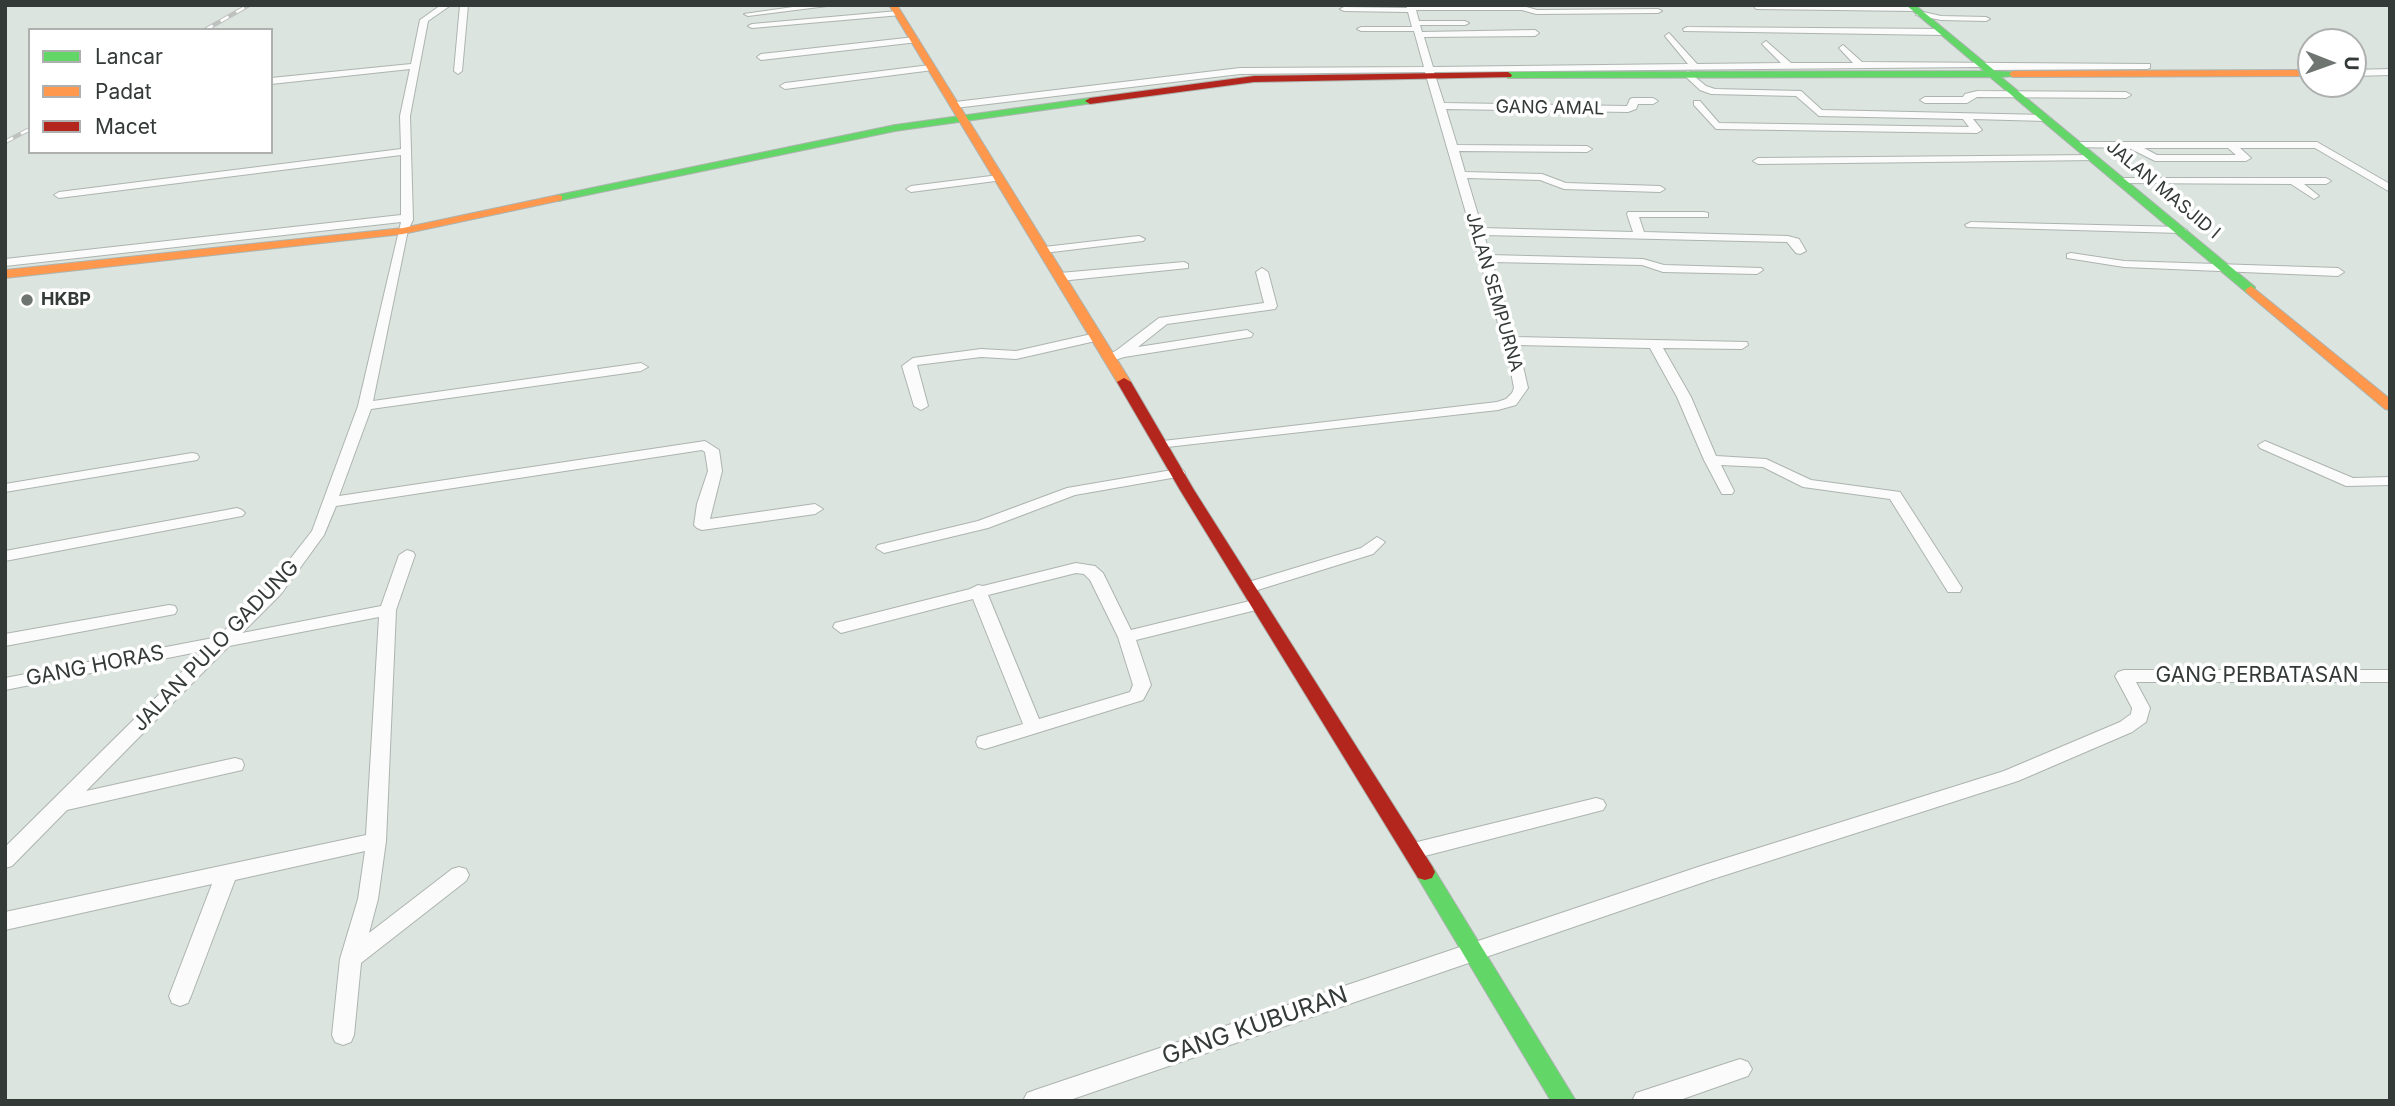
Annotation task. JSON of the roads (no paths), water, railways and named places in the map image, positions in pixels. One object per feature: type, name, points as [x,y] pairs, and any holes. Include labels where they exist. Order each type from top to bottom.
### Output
[{"type":"main road","points":[[896,9],[1096,337],[1116,356],[1178,474],[1475,952],[1555,1099]]},
{"type":"main road","name":"JALAN MASJID I","points":[[1914,9],[2390,406]]},
{"type":"main road","points":[[5,274],[406,224],[895,128],[959,112],[1254,79],[1429,71],[1987,69],[2297,73]]},
{"type":"street","name":"JALAN PULO GADUNG","points":[[5,860],[58,804],[226,640],[297,564],[319,532],[366,406],[406,224],[405,116],[424,20],[447,5]]},
{"type":"street","points":[[458,71],[464,5]]},
{"type":"street","points":[[748,14],[831,5]]},
{"type":"street","points":[[1756,7],[1914,9],[1941,18],[1986,19]]},
{"type":"street","name":"JALAN SEMPURNA","points":[[1163,445],[1511,402],[1521,388],[1462,175],[1410,8]]},
{"type":"street","points":[[1344,9],[1522,8],[1536,12],[1638,8],[1658,11]]},
{"type":"street","points":[[752,26],[896,9]]},
{"type":"street","points":[[1415,29],[1465,23]]},
{"type":"street","points":[[1361,29],[1535,33]]},
{"type":"street","points":[[1687,29],[1942,32]]},
{"type":"street","points":[[1669,36],[1703,88],[1714,92],[1798,93]]},
{"type":"street","points":[[761,57],[915,40]]},
{"type":"street","points":[[1766,44],[1785,69],[1798,93],[1819,113],[2046,118]]},
{"type":"street","points":[[1843,48],[1859,64]]},
{"type":"street","points":[[1785,69],[1859,64],[1987,69],[2147,66]]},
{"type":"street","points":[[273,81],[415,65]]},
{"type":"street","points":[[785,86],[930,68]]},
{"type":"street","points":[[2367,73],[2390,72]]},
{"type":"street","points":[[1925,100],[1967,100],[1968,96],[1977,94],[2126,95]]},
{"type":"street","name":"GANG AMAL","points":[[1440,106],[1628,109],[1633,107],[1633,101],[1653,101]]},
{"type":"street","points":[[1697,103],[1716,127],[1977,130],[1966,117]]},
{"type":"street","points":[[2078,145],[2317,145],[2390,189]]},
{"type":"street","points":[[2131,145],[2155,158],[2246,159],[2231,145]]},
{"type":"street","points":[[1452,148],[1587,149]]},
{"type":"street","points":[[59,195],[406,151]]},
{"type":"street","points":[[1758,161],[2094,158]]},
{"type":"street","points":[[1462,175],[1542,177],[1564,186],[1660,189]]},
{"type":"street","points":[[911,189],[999,178]]},
{"type":"street","points":[[2121,181],[2326,181]]},
{"type":"street","points":[[2293,181],[2314,195]]},
{"type":"street","points":[[1639,234],[1632,214],[1704,215]]},
{"type":"street","points":[[5,262],[406,224]]},
{"type":"street","points":[[1970,225],[2181,230]]},
{"type":"street","points":[[1477,231],[1788,239],[1795,241],[1800,251]]},
{"type":"street","points":[[1044,250],[1139,239]]},
{"type":"street","points":[[2071,256],[2124,264],[2338,272]]},
{"type":"street","points":[[1486,258],[1643,262],[1663,268],[1756,270]]},
{"type":"street","points":[[1060,277],[1184,266]]},
{"type":"street","points":[[1116,356],[1163,321],[1271,306],[1262,272]]},
{"type":"street","points":[[1116,356],[1247,334]]},
{"type":"street","points":[[921,405],[909,366],[914,362],[981,353],[1016,355],[1096,337]]},
{"type":"street","points":[[1510,341],[1742,345]]},
{"type":"street","points":[[1654,344],[1684,397],[1727,491]]},
{"type":"street","points":[[366,406],[641,368]]},
{"type":"street","points":[[332,502],[705,445],[712,450],[715,471],[702,525],[815,509]]},
{"type":"street","points":[[2265,445],[2351,483],[2390,481]]},
{"type":"street","points":[[5,488],[192,457]]},
{"type":"street","points":[[1711,460],[1766,463],[1817,486],[1895,495],[1915,522],[1954,588]]},
{"type":"street","points":[[884,548],[983,524],[1072,491],[1178,474]]},
{"type":"street","points":[[5,556],[237,513]]},
{"type":"street","points":[[1248,589],[1367,551],[1377,542]]},
{"type":"street","points":[[343,1035],[351,959],[368,899],[376,841],[388,610],[407,555]]},
{"type":"street","points":[[841,627],[1061,570],[1089,570],[1097,577],[1126,637],[1142,685],[1138,696],[985,742]]},
{"type":"street","points":[[978,590],[1033,727]]},
{"type":"street","points":[[1126,637],[1258,604]]},
{"type":"street","points":[[5,640],[169,610]]},
{"type":"street","name":"GANG HORAS","points":[[5,684],[388,610]]},
{"type":"street","name":"GANG PERBATASAN","points":[[2124,677],[2390,677]]},
{"type":"street","name":"GANG KUBURAN","points":[[1035,1101],[1708,872],[2011,776],[2113,733],[2140,717],[2141,708],[2124,677]]},
{"type":"street","points":[[58,804],[235,765]]},
{"type":"street","points":[[1413,851],[1596,805]]},
{"type":"street","points":[[5,921],[376,841]]},
{"type":"street","points":[[180,996],[227,873]]},
{"type":"street","points":[[351,959],[459,875]]},
{"type":"street","points":[[1644,1101],[1740,1069]]},
{"type":"railway","points":[[209,28],[249,5]]},
{"type":"railway","points":[[5,142],[28,130]]},
{"type":"place","name":"HKBP","points":[[27,300]]}]
